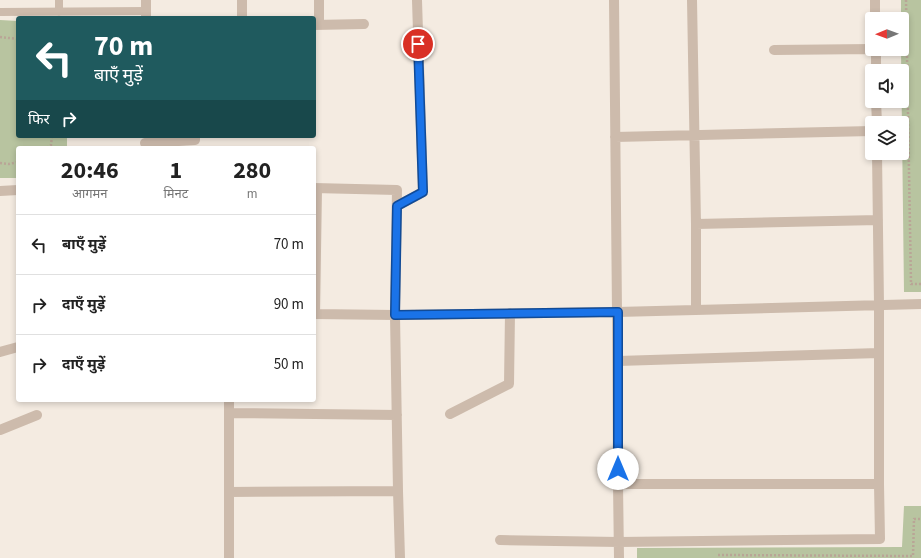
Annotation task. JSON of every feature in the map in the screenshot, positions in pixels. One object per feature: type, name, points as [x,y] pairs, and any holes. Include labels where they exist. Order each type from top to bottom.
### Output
[{"type":"street","points":[[146,0],[146,15]]},
{"type":"street","points":[[242,0],[242,16]]},
{"type":"street","points":[[319,0],[317,25],[364,24]]},
{"type":"street","points":[[397,206],[423,192],[417,0]]},
{"type":"street","points":[[614,0],[618,312],[619,558]]},
{"type":"street","points":[[692,0],[696,310]]},
{"type":"street","points":[[875,0],[875,12]]},
{"type":"street","points":[[774,50],[865,49]]},
{"type":"street","points":[[615,137],[865,131]]},
{"type":"street","points":[[145,142],[195,140],[195,138]]},
{"type":"street","points":[[500,540],[619,542],[880,539],[878,484],[879,305],[877,160]]},
{"type":"street","points":[[316,188],[397,190],[395,315],[400,558]]},
{"type":"street","points":[[0,191],[16,190]]},
{"type":"street","points":[[696,224],[878,220]]},
{"type":"street","points":[[316,314],[395,315],[618,312],[921,304]]},
{"type":"street","points":[[450,414],[509,384],[510,313]]},
{"type":"street","points":[[0,352],[16,348]]},
{"type":"street","points":[[618,361],[879,352]]},
{"type":"street","points":[[229,402],[229,558]]},
{"type":"street","points":[[229,413],[397,415]]},
{"type":"street","points":[[0,430],[37,415]]},
{"type":"street","points":[[618,484],[878,484]]},
{"type":"street","points":[[229,492],[398,491]]},
{"type":"lane","points":[[59,0],[59,12]]},
{"type":"lane","points":[[0,12],[59,12],[146,15]]},
{"type":"path","points":[[906,0],[911,284],[921,284]]},
{"type":"path","points":[[0,37],[16,39]]},
{"type":"path","points":[[0,164],[16,162]]},
{"type":"green space","points":[[901,0],[921,0],[921,292],[904,292],[902,160],[909,160],[909,116],[902,116],[902,108],[909,108],[909,64],[901,64],[901,56],[909,56],[909,12],[901,12]]},
{"type":"green space","points":[[0,20],[16,21],[16,138],[67,138],[67,146],[16,146],[16,178],[0,178]]},
{"type":"green space","points":[[904,506],[921,506],[921,558],[637,558],[637,548],[902,547]]},
{"type":"route","points":[[418,44],[423,192],[397,206],[395,315],[618,312],[618,469]]}]
